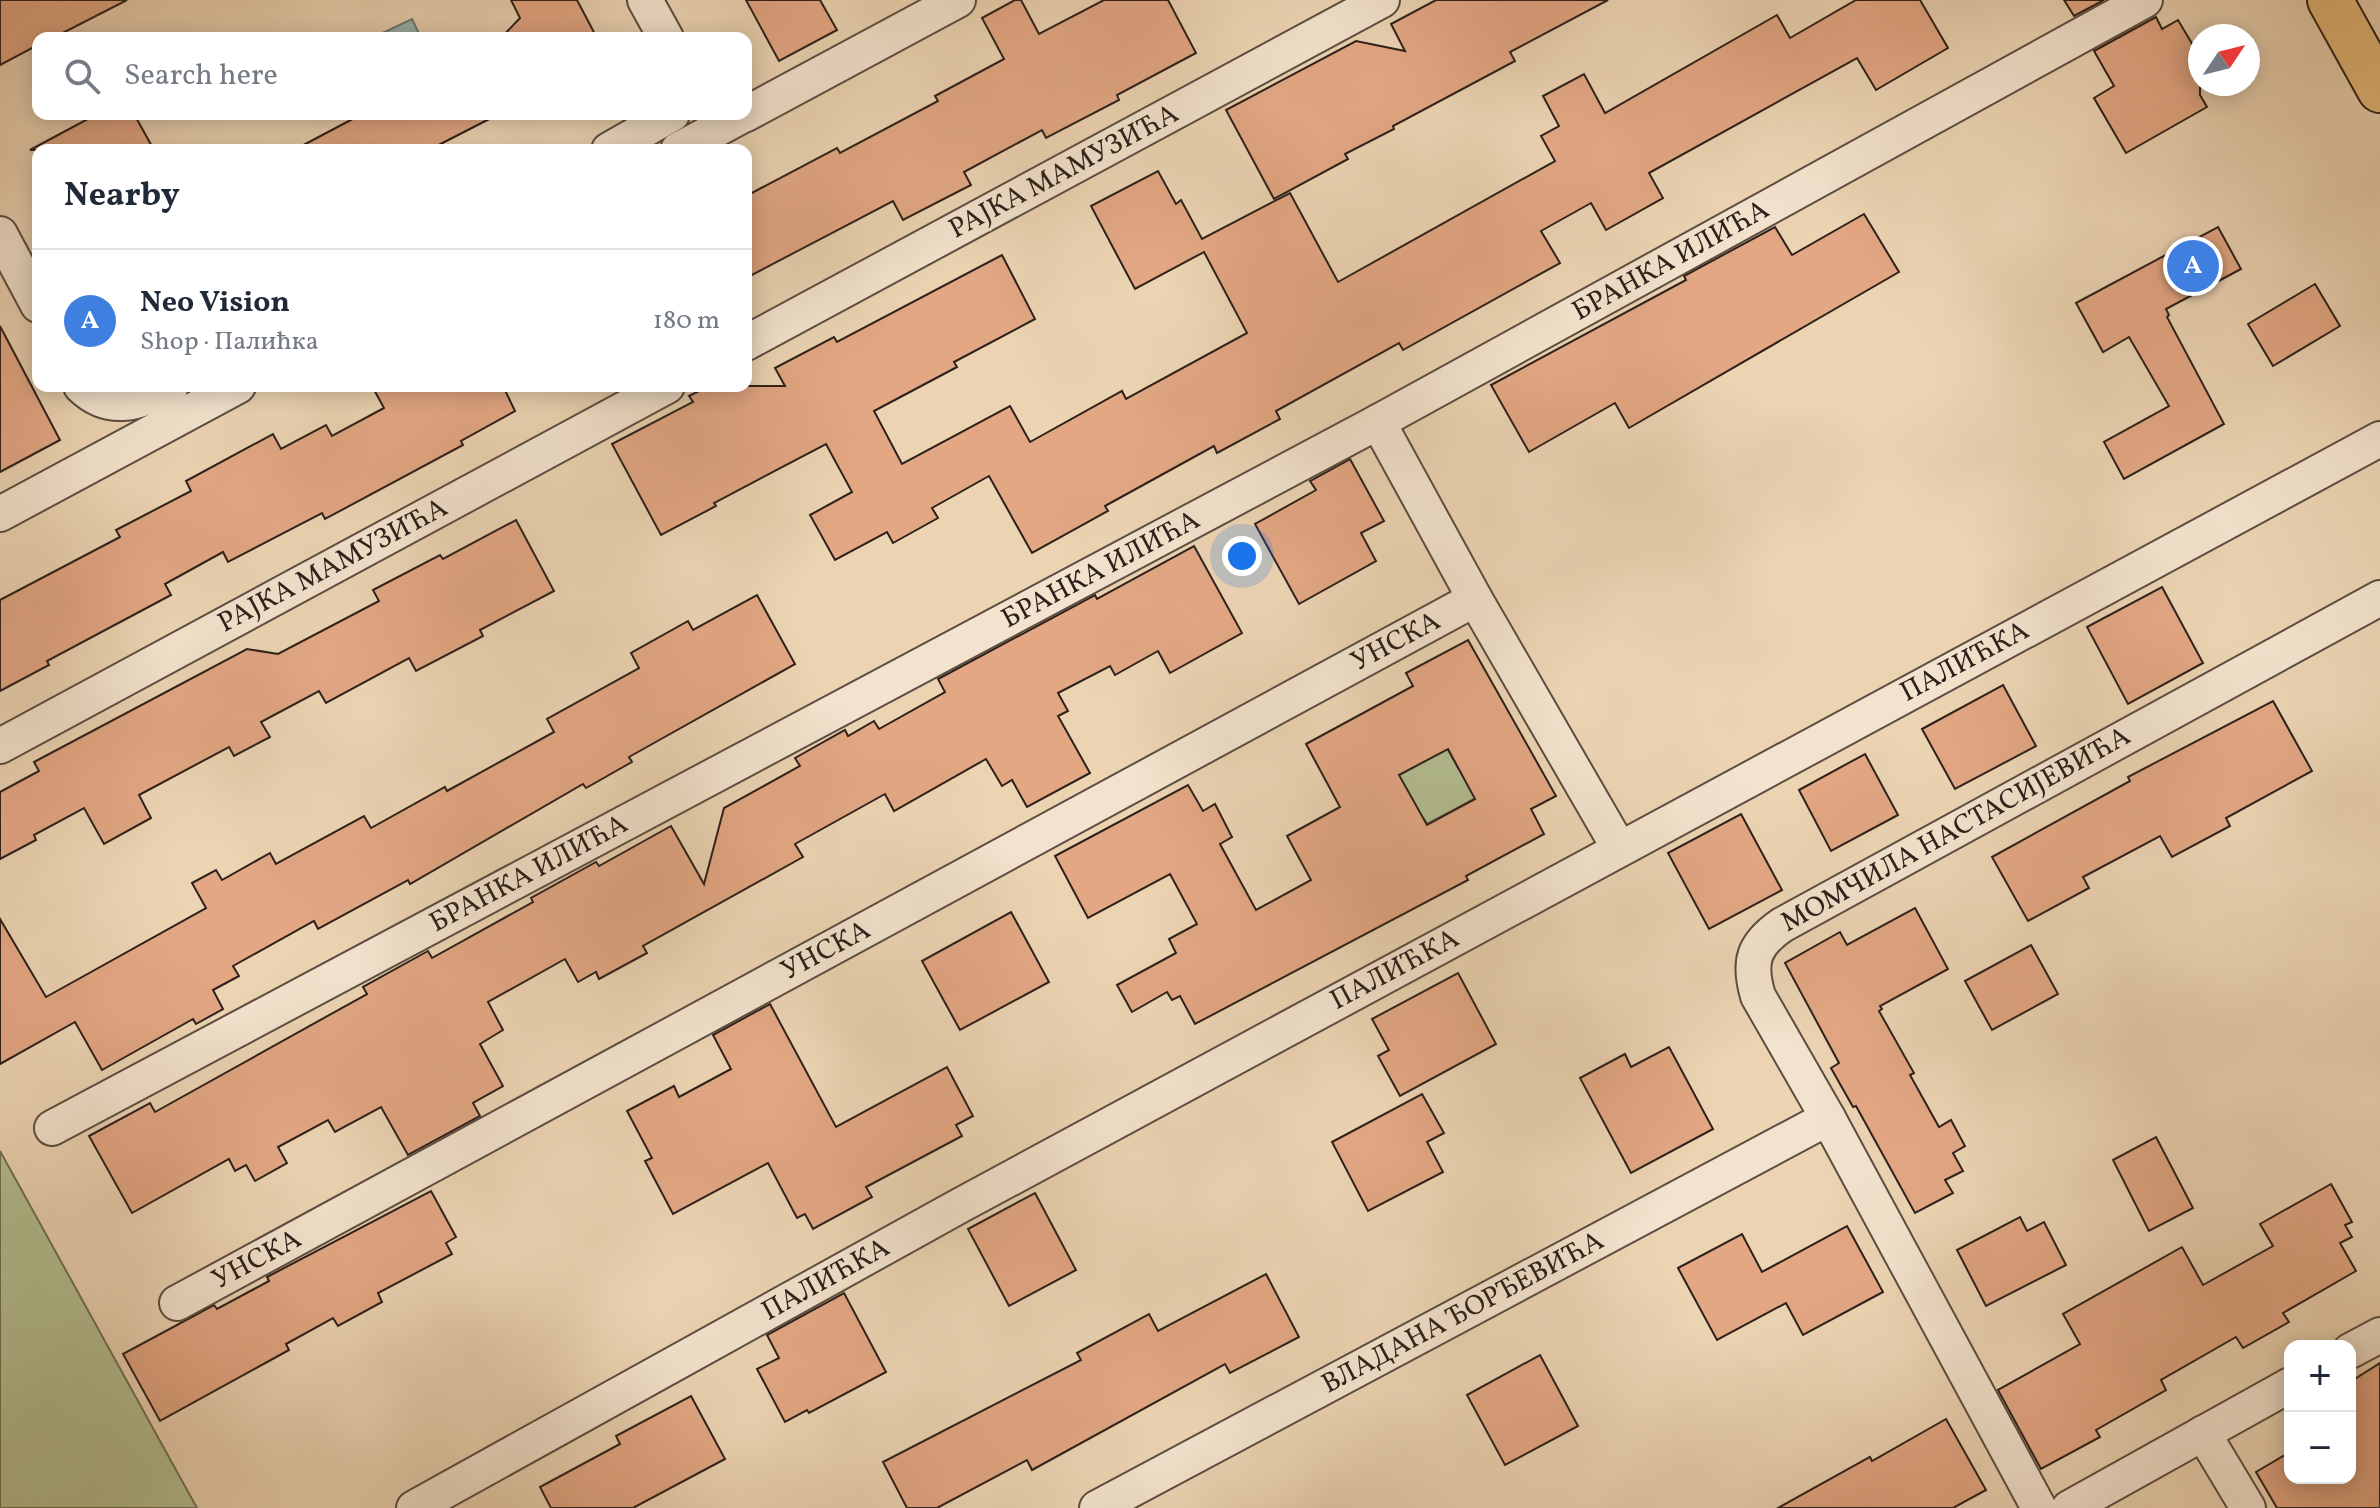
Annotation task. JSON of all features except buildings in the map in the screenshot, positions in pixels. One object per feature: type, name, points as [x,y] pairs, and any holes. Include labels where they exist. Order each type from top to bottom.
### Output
[{"type":"main road","points":[[2330,0],[2380,90]]},
{"type":"street","points":[[645,0],[663,32]]},
{"type":"street","points":[[752,111],[958,0]]},
{"type":"street","name":"РАЈКА МАМУЗИЋА","points":[[752,340],[1382,0]]},
{"type":"street","name":"БРАНКА ИЛИЋА","points":[[52,1128],[1378,422],[2145,0]]},
{"type":"street","points":[[620,144],[662,120]]},
{"type":"street","points":[[689,144],[735,120]]},
{"type":"street","points":[[0,234],[32,294]]},
{"type":"street","points":[[89,392],[99,400],[120,403],[143,401],[160,392]]},
{"type":"street","points":[[0,514],[227,392]]},
{"type":"street","name":"РАЈКА МАМУЗИЋА","points":[[0,746],[656,392]]},
{"type":"street","name":"УНСКА","points":[[1378,422],[1475,599],[1619,848]]},
{"type":"street","name":"ПАЛИЋКА","points":[[414,1508],[947,1212],[2380,439]]},
{"type":"street","name":"МОМЧИЛА НАСТАСИЈЕВИЋА","points":[[2039,1508],[1828,1118],[1758,996],[1753,978],[1757,947],[1767,935],[2380,598]]},
{"type":"street","name":"УНСКА","points":[[177,1303],[1475,599]]},
{"type":"street","name":"ВЛАДАНА ЂОРЂЕВИЋА","points":[[1097,1508],[1828,1118]]},
{"type":"street","points":[[2356,1348],[2380,1335]]},
{"type":"street","points":[[2069,1508],[2284,1388]]},
{"type":"street","points":[[2203,1433],[2248,1508]]},
{"type":"green space","points":[[1425,709],[1458,768],[1520,736],[1536,766],[1427,824],[1424,819],[1387,839],[1363,795],[1419,764]]},
{"type":"green space","points":[[0,1151],[197,1508],[0,1508]]},
{"type":"water","points":[[412,19],[418,32],[385,32]]},
{"type":"place","name":"Neo Vision","points":[[2193,266]]}]
